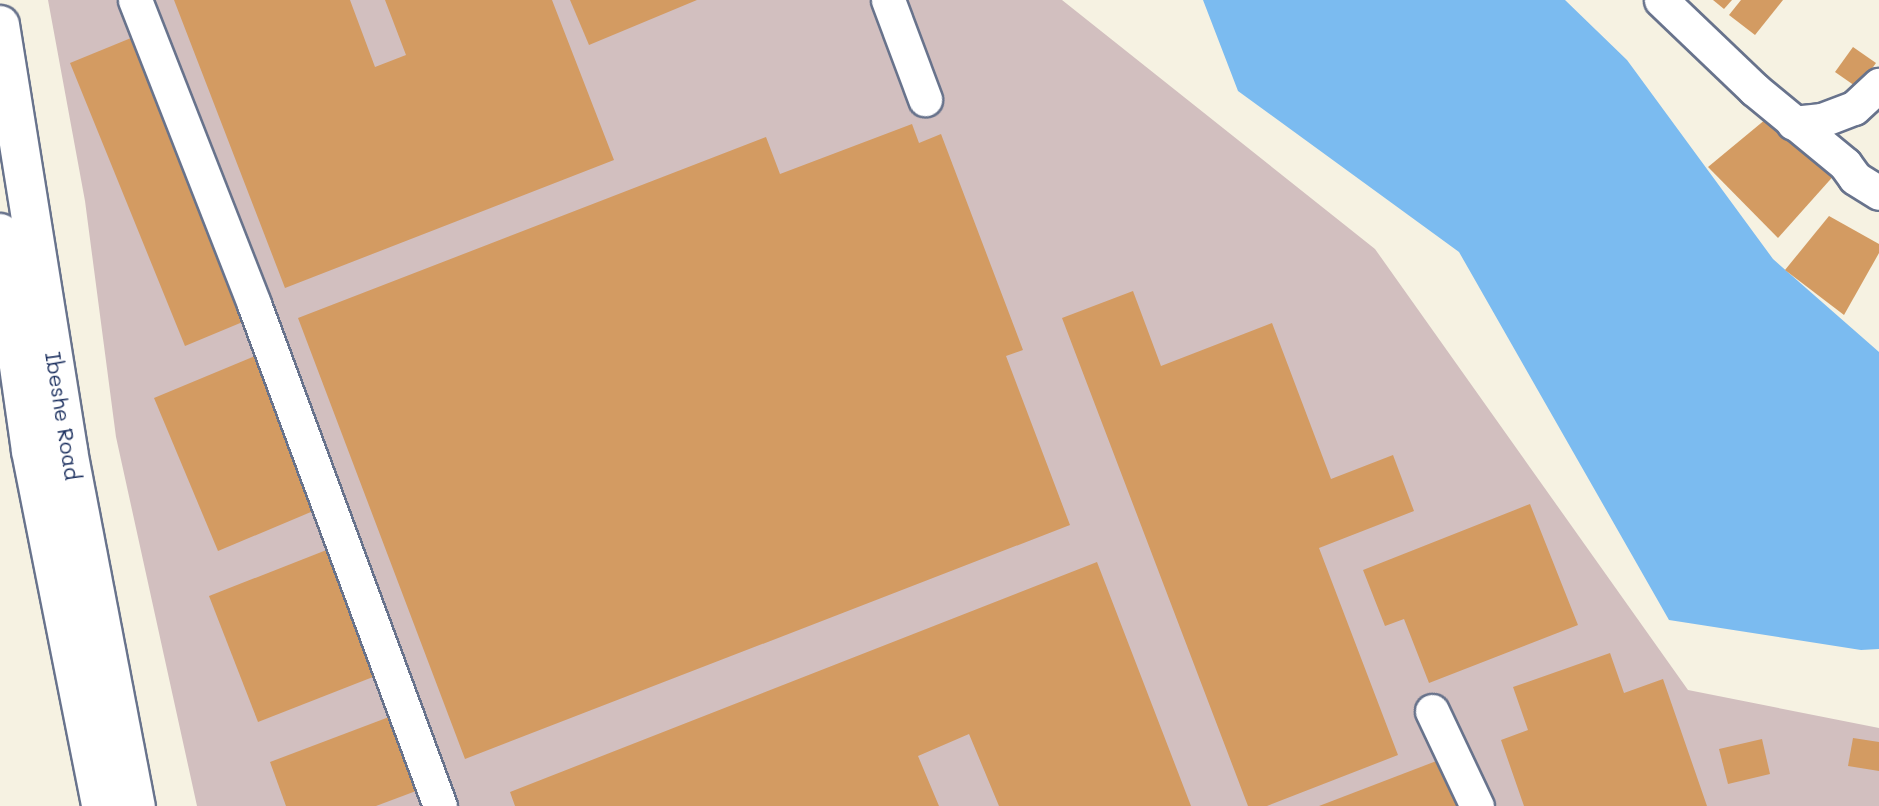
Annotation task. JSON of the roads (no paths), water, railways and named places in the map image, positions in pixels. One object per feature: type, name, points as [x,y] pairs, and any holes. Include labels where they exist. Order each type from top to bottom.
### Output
[{"type":"main road","name":"Ibeshe Road","points":[[0,25],[68,451],[136,806]]},
{"type":"main road","name":"Ibeshe Road","points":[[0,233],[32,451],[101,806]]},
{"type":"street","points":[[135,0],[254,304],[440,806]]},
{"type":"street","points":[[888,0],[925,99]]},
{"type":"street","points":[[1661,0],[1793,123],[1845,164],[1855,178],[1879,192]]},
{"type":"street","points":[[1793,123],[1822,121],[1854,108],[1879,85]]},
{"type":"street","points":[[1432,710],[1477,806]]},
{"type":"water","points":[[1203,0],[1565,0],[1627,60],[1773,259],[1879,352],[1879,649],[1861,650],[1669,620],[1459,252],[1238,91]]}]
